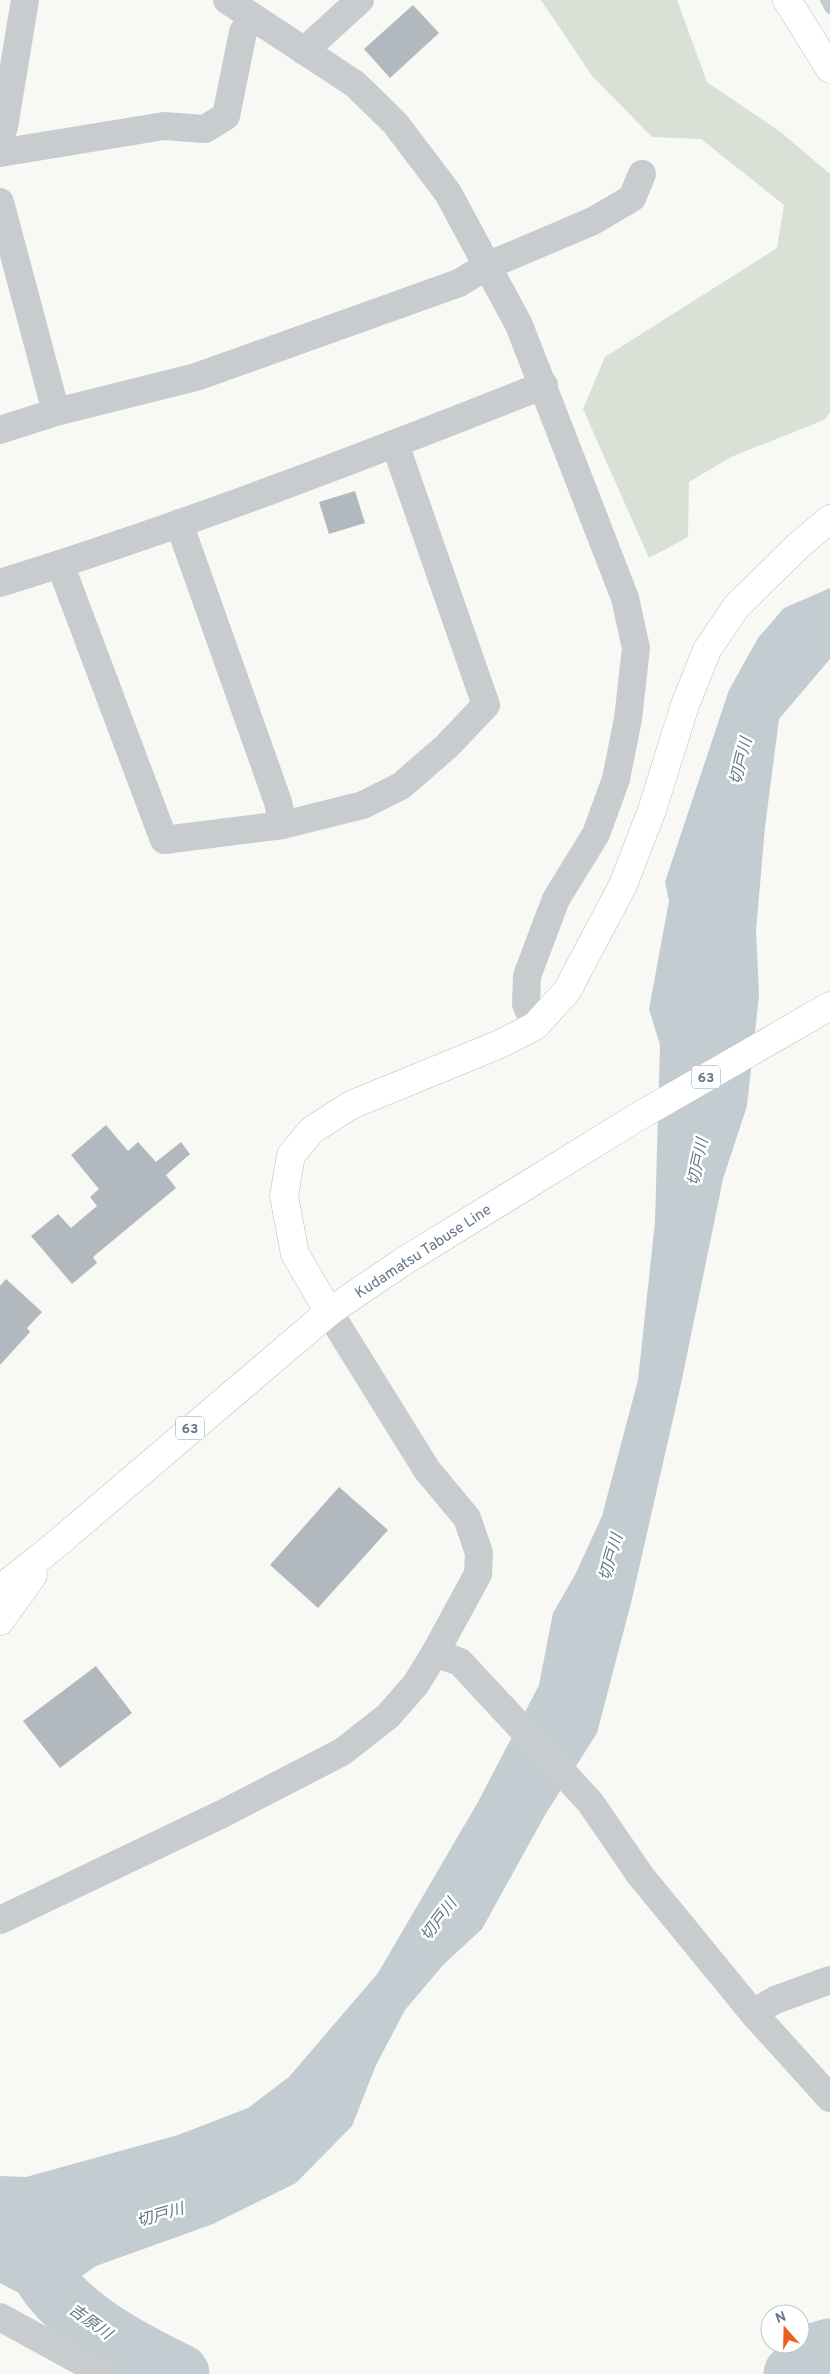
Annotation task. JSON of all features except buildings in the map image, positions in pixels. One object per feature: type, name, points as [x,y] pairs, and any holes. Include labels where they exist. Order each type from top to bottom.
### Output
[{"type":"street","points":[[0,138],[4,127],[25,0]]},
{"type":"street","points":[[227,0],[356,84],[395,123],[448,194],[519,325],[544,385],[624,598],[636,648],[628,719],[616,779],[596,834],[556,899],[526,976],[526,1004],[535,1026]]},
{"type":"street","points":[[304,51],[360,0]]},
{"type":"street","points":[[787,0],[830,69]]},
{"type":"street","points":[[0,153],[164,126],[205,129],[226,116],[243,32],[252,18]]},
{"type":"street","points":[[0,430],[56,412],[196,377],[459,283],[487,266],[594,221],[632,198],[642,174]]},
{"type":"street","points":[[0,202],[56,412]]},
{"type":"street","points":[[0,583],[179,523],[395,444],[544,385]]},
{"type":"street","points":[[60,564],[164,840],[282,825],[362,805],[401,786],[447,746],[486,705],[395,444]]},
{"type":"street","points":[[0,1920],[222,1814],[342,1752],[388,1716],[416,1684],[435,1653],[478,1574],[480,1553],[467,1518],[427,1470],[295,1254],[284,1196],[291,1155],[312,1130],[351,1105],[500,1044],[535,1026],[567,991],[623,885],[652,810],[685,705],[707,650],[736,608],[799,546],[830,519]]},
{"type":"street","points":[[179,523],[278,802],[282,825]]},
{"type":"street","name":"Kudamatsu Tabuse Line","points":[[0,1589],[53,1547],[329,1312],[401,1263],[634,1119],[830,1006]]},
{"type":"street","name":"Kudamatsu Tabuse Line","points":[[0,1621],[53,1547]]},
{"type":"street","points":[[435,1653],[460,1662],[590,1802],[640,1875],[753,2013],[830,2098]]},
{"type":"street","points":[[753,2013],[775,2000],[830,1980]]},
{"type":"street","points":[[0,2317],[104,2374]]},
{"type":"shaded area","points":[[541,0],[677,0],[707,82],[782,133],[830,174],[830,413],[824,420],[731,457],[689,482],[688,537],[649,558],[583,409],[605,357],[777,248],[784,205],[701,139],[652,137],[592,76]]},
{"type":"water","name":"切戸川","points":[[830,588],[830,659],[779,719],[765,827],[756,930],[759,995],[747,1106],[723,1179],[681,1384],[632,1599],[597,1733],[545,1815],[482,1929],[444,1964],[405,2010],[376,2065],[352,2126],[296,2183],[213,2224],[96,2266],[83,2275],[17,2292],[0,2283],[0,2176],[26,2177],[178,2135],[248,2108],[289,2077],[378,1973],[478,1802],[539,1685],[553,1613],[576,1573],[602,1516],[638,1380],[655,1222],[660,1045],[649,1009],[669,901],[665,882],[729,690],[758,638],[784,608]]},
{"type":"waterway","points":[[825,0],[830,9]]},
{"type":"waterway","name":"吉原川","points":[[30,2243],[45,2278],[71,2308],[105,2334],[179,2374]]},
{"type":"waterway","name":"吉原川","points":[[794,2374],[817,2353],[830,2349]]}]
